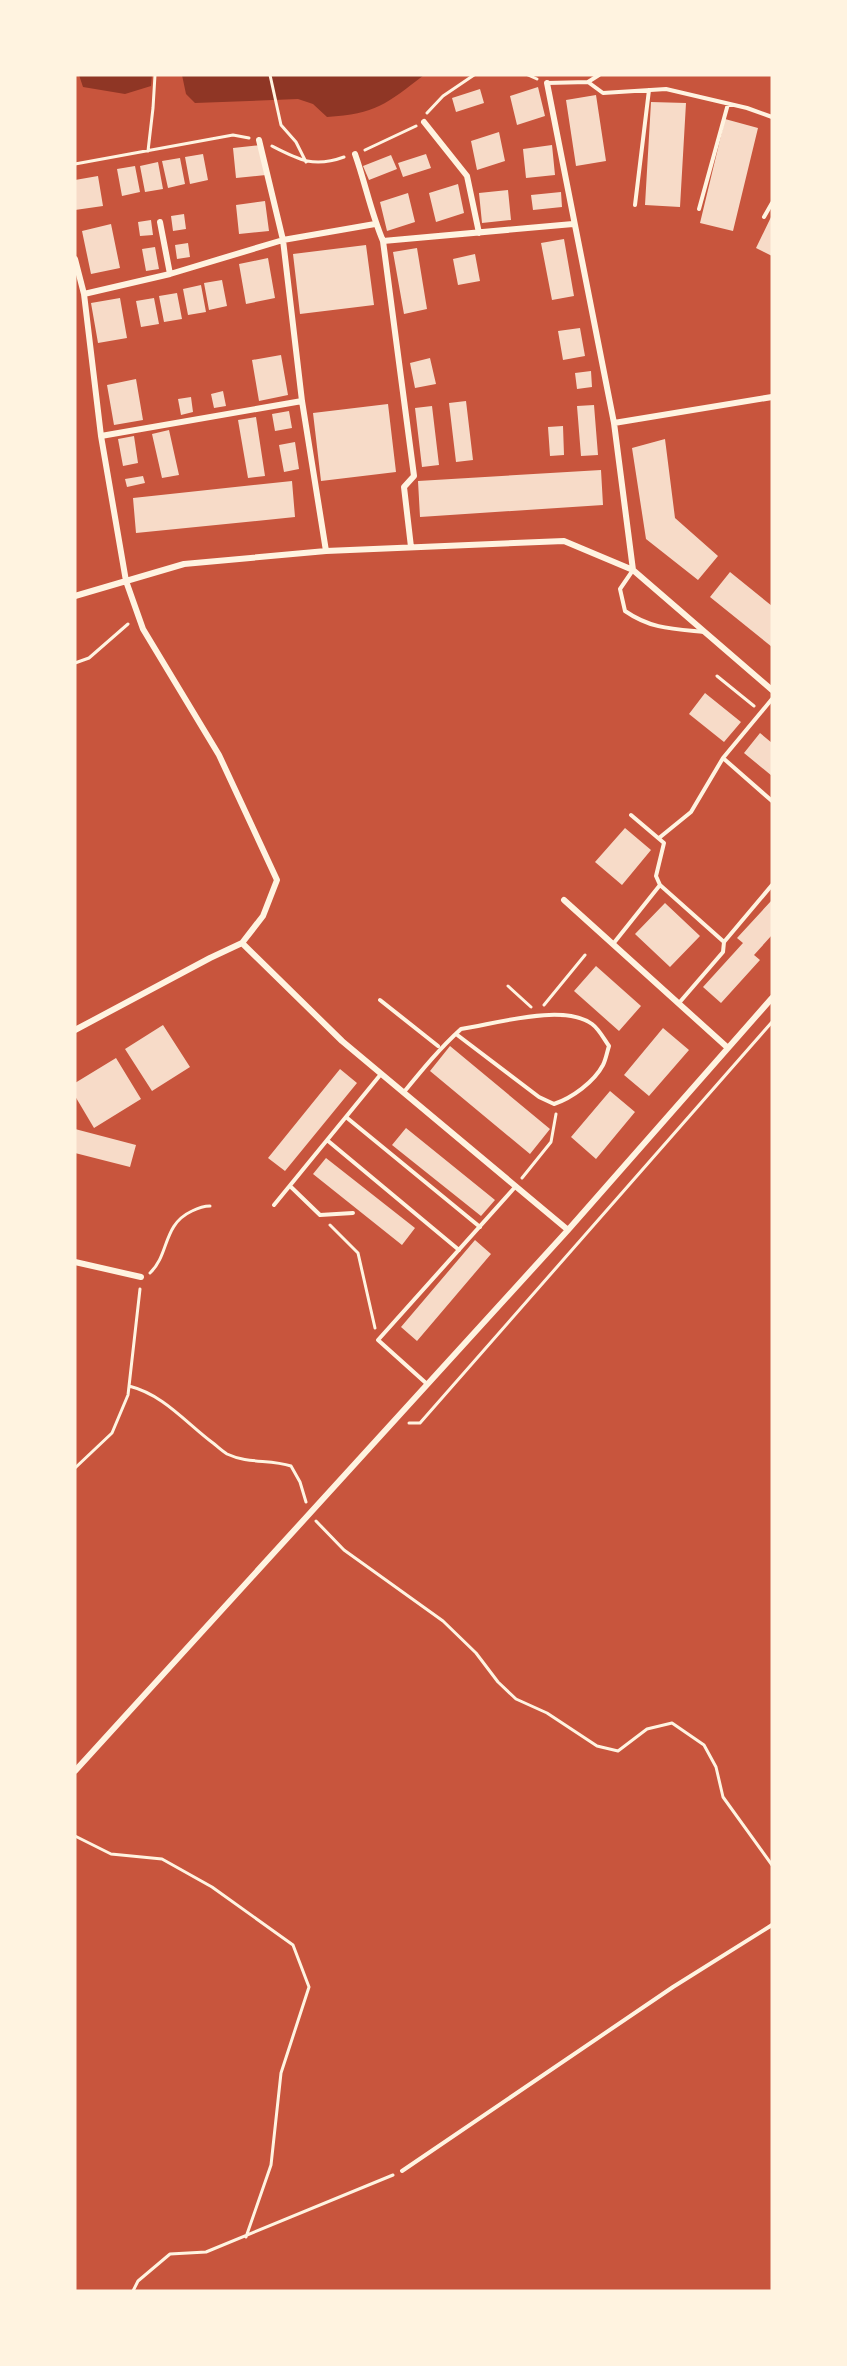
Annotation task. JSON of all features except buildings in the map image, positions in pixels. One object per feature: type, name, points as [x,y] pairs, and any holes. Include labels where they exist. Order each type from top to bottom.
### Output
[{"type":"street","points":[[547,83],[614,423],[633,570]]},
{"type":"street","points":[[424,122],[467,176],[479,233]]},
{"type":"street","points":[[259,140],[283,240],[302,401],[326,551]]},
{"type":"street","points":[[355,154],[367,189],[375,224],[383,241],[414,476],[404,487],[411,547]]},
{"type":"street","points":[[160,222],[170,274]]},
{"type":"street","points":[[84,294],[170,274],[283,240],[375,224]]},
{"type":"street","points":[[383,241],[573,224]]},
{"type":"street","points":[[75,259],[84,294],[101,436],[126,581],[143,629],[219,755],[277,880],[263,916],[242,943],[210,957],[75,1030]]},
{"type":"street","points":[[614,423],[772,397]]},
{"type":"street","points":[[101,436],[302,401]]},
{"type":"street","points":[[75,596],[184,564],[326,551],[564,541],[633,570],[772,690]]},
{"type":"street","points":[[564,900],[728,1048]]},
{"type":"street","points":[[242,943],[342,1041],[567,1230]]},
{"type":"street","points":[[75,1771],[567,1230],[772,999]]},
{"type":"street","points":[[75,1262],[141,1277]]},
{"type":"lane","points":[[547,83],[588,82],[599,75]]},
{"type":"lane","points":[[588,82],[603,93],[666,89],[772,117]]},
{"type":"lane","points":[[635,204],[649,90]]},
{"type":"lane","points":[[699,209],[728,104]]},
{"type":"lane","points":[[764,218],[772,202]]},
{"type":"lane","points":[[633,570],[620,589],[625,611],[638,620],[656,627],[704,632]]},
{"type":"lane","points":[[658,838],[691,812],[723,758],[772,699]]},
{"type":"lane","points":[[723,758],[772,801]]},
{"type":"lane","points":[[631,815],[664,843],[656,876],[660,885],[724,942]]},
{"type":"lane","points":[[613,944],[660,885]]},
{"type":"lane","points":[[679,1003],[723,952],[724,942],[772,885]]},
{"type":"lane","points":[[380,1000],[438,1046]]},
{"type":"lane","points":[[404,1093],[442,1046],[460,1029],[541,1016],[574,1015],[593,1025],[609,1046],[603,1066],[580,1091],[570,1099],[554,1104],[539,1097],[456,1034]]},
{"type":"lane","points":[[274,1205],[381,1074]]},
{"type":"lane","points":[[346,1117],[480,1227]]},
{"type":"lane","points":[[327,1140],[459,1250]]},
{"type":"lane","points":[[290,1186],[320,1215],[353,1213]]},
{"type":"lane","points":[[427,1384],[378,1340],[516,1186]]},
{"type":"lane","points":[[402,2171],[673,1987],[772,1925]]},
{"type":"path","points":[[148,151],[155,75]]},
{"type":"path","points":[[270,75],[281,125],[296,142],[306,162]]},
{"type":"path","points":[[75,164],[233,135],[259,140],[306,162],[329,163],[400,135],[424,122],[427,114],[443,96],[474,75]]},
{"type":"path","points":[[75,663],[89,658],[138,616]]},
{"type":"path","points":[[717,676],[762,712]]},
{"type":"path","points":[[508,986],[538,1013],[585,955]]},
{"type":"path","points":[[392,1423],[420,1423],[772,1022]]},
{"type":"path","points":[[516,1186],[551,1142],[556,1113],[554,1104]]},
{"type":"path","points":[[75,1468],[112,1433],[128,1395],[141,1277],[152,1272],[157,1265],[174,1224],[183,1215],[203,1206],[210,1206]]},
{"type":"path","points":[[332,1227],[358,1253],[370,1312],[376,1331],[381,1337]]},
{"type":"path","points":[[129,1386],[146,1390],[170,1406],[228,1454],[254,1461],[277,1461],[291,1466],[300,1482],[310,1513],[344,1550],[443,1621],[476,1653],[498,1682],[516,1699],[547,1713],[597,1746],[618,1750],[647,1729],[672,1723],[704,1745],[716,1767],[723,1797],[772,1865]]},
{"type":"path","points":[[75,1836],[111,1854],[162,1859],[212,1887],[292,1945],[309,1986],[281,2073],[270,2165],[246,2237]]},
{"type":"path","points":[[133,2291],[138,2281],[170,2254],[206,2252],[402,2171]]},
{"type":"shaded area","points":[[79,75],[152,75],[151,86],[125,94],[83,87]]},
{"type":"shaded area","points":[[182,75],[424,75],[380,106],[344,116],[327,117],[313,104],[298,99],[195,103],[186,94]]}]
